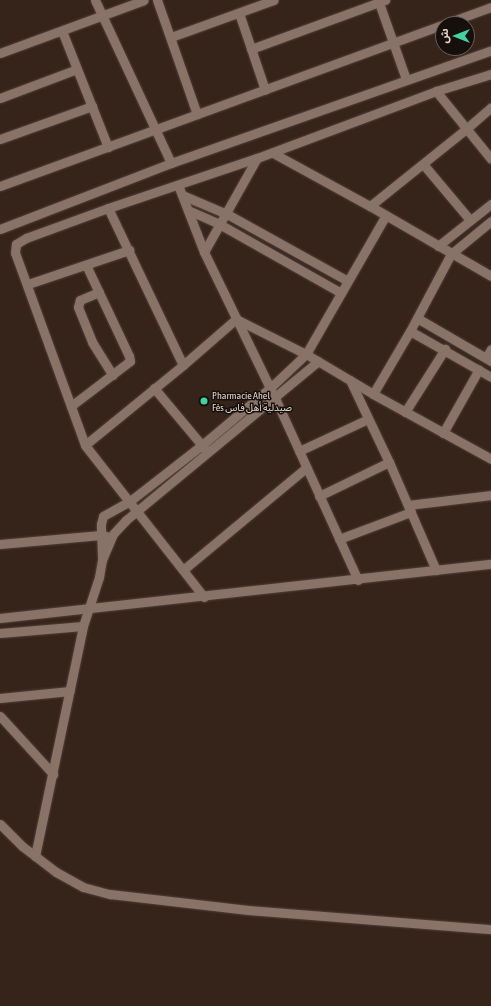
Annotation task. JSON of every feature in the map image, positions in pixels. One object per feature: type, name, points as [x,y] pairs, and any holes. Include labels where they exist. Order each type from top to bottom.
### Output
[{"type":"street","points":[[95,0],[171,163]]},
{"type":"street","points":[[0,53],[144,0]]},
{"type":"street","points":[[157,0],[197,114]]},
{"type":"street","points":[[171,37],[274,0]]},
{"type":"street","points":[[251,49],[381,1],[406,79]]},
{"type":"street","points":[[0,186],[491,7]]},
{"type":"street","points":[[239,13],[265,90]]},
{"type":"street","points":[[62,31],[108,147]]},
{"type":"street","points":[[0,229],[171,163],[491,50]]},
{"type":"street","points":[[0,98],[77,69]]},
{"type":"street","points":[[204,597],[85,445],[28,284],[15,253],[16,244],[26,238],[108,208],[273,153],[436,91],[491,74]]},
{"type":"street","points":[[436,91],[491,159]]},
{"type":"street","points":[[0,139],[92,106]]},
{"type":"street","points":[[370,206],[491,107]]},
{"type":"street","points":[[273,153],[386,215],[491,276]]},
{"type":"street","points":[[204,252],[221,225],[257,158]]},
{"type":"street","points":[[423,164],[470,220]]},
{"type":"street","points":[[178,185],[204,252],[275,398],[358,580]]},
{"type":"street","points":[[182,195],[227,214],[348,281]]},
{"type":"street","points":[[438,246],[491,204]]},
{"type":"street","points":[[108,208],[183,365]]},
{"type":"street","points":[[188,210],[221,225],[341,293]]},
{"type":"street","points":[[102,560],[102,518],[130,501],[202,445],[270,388],[306,354],[386,215]]},
{"type":"street","points":[[373,394],[417,318],[451,254],[491,221]]},
{"type":"street","points":[[28,284],[129,250]]},
{"type":"street","points":[[71,406],[113,375],[129,362],[130,359],[86,265]]},
{"type":"street","points":[[99,292],[80,300],[78,307],[92,342],[113,375]]},
{"type":"street","points":[[417,318],[488,359],[491,349]]},
{"type":"street","points":[[85,445],[183,365],[236,319]]},
{"type":"street","points":[[236,319],[306,354],[443,434],[491,459]]},
{"type":"street","points":[[410,330],[491,377]]},
{"type":"street","points":[[405,412],[445,349]]},
{"type":"street","points":[[35,856],[83,626],[102,560],[111,538],[126,520],[318,361]]},
{"type":"street","points":[[443,434],[479,369]]},
{"type":"street","points":[[350,380],[389,462],[436,570]]},
{"type":"street","points":[[154,388],[208,453]]},
{"type":"street","points":[[299,451],[368,419]]},
{"type":"street","points":[[319,496],[389,462]]},
{"type":"street","points":[[183,570],[306,468]]},
{"type":"street","points":[[339,539],[409,508],[491,495]]},
{"type":"street","points":[[0,544],[101,535],[111,538]]},
{"type":"street","points":[[0,618],[204,597],[491,564]]},
{"type":"street","points":[[0,633],[83,626]]},
{"type":"street","points":[[0,698],[70,691]]},
{"type":"street","points":[[0,716],[53,774]]},
{"type":"street","points":[[0,824],[35,856],[56,872],[83,887],[124,897],[248,910],[491,929]]},
{"type":"place","name":"Pharmacie Ahel Fès صيدلية أهل فاس","points":[[204,401]]}]
